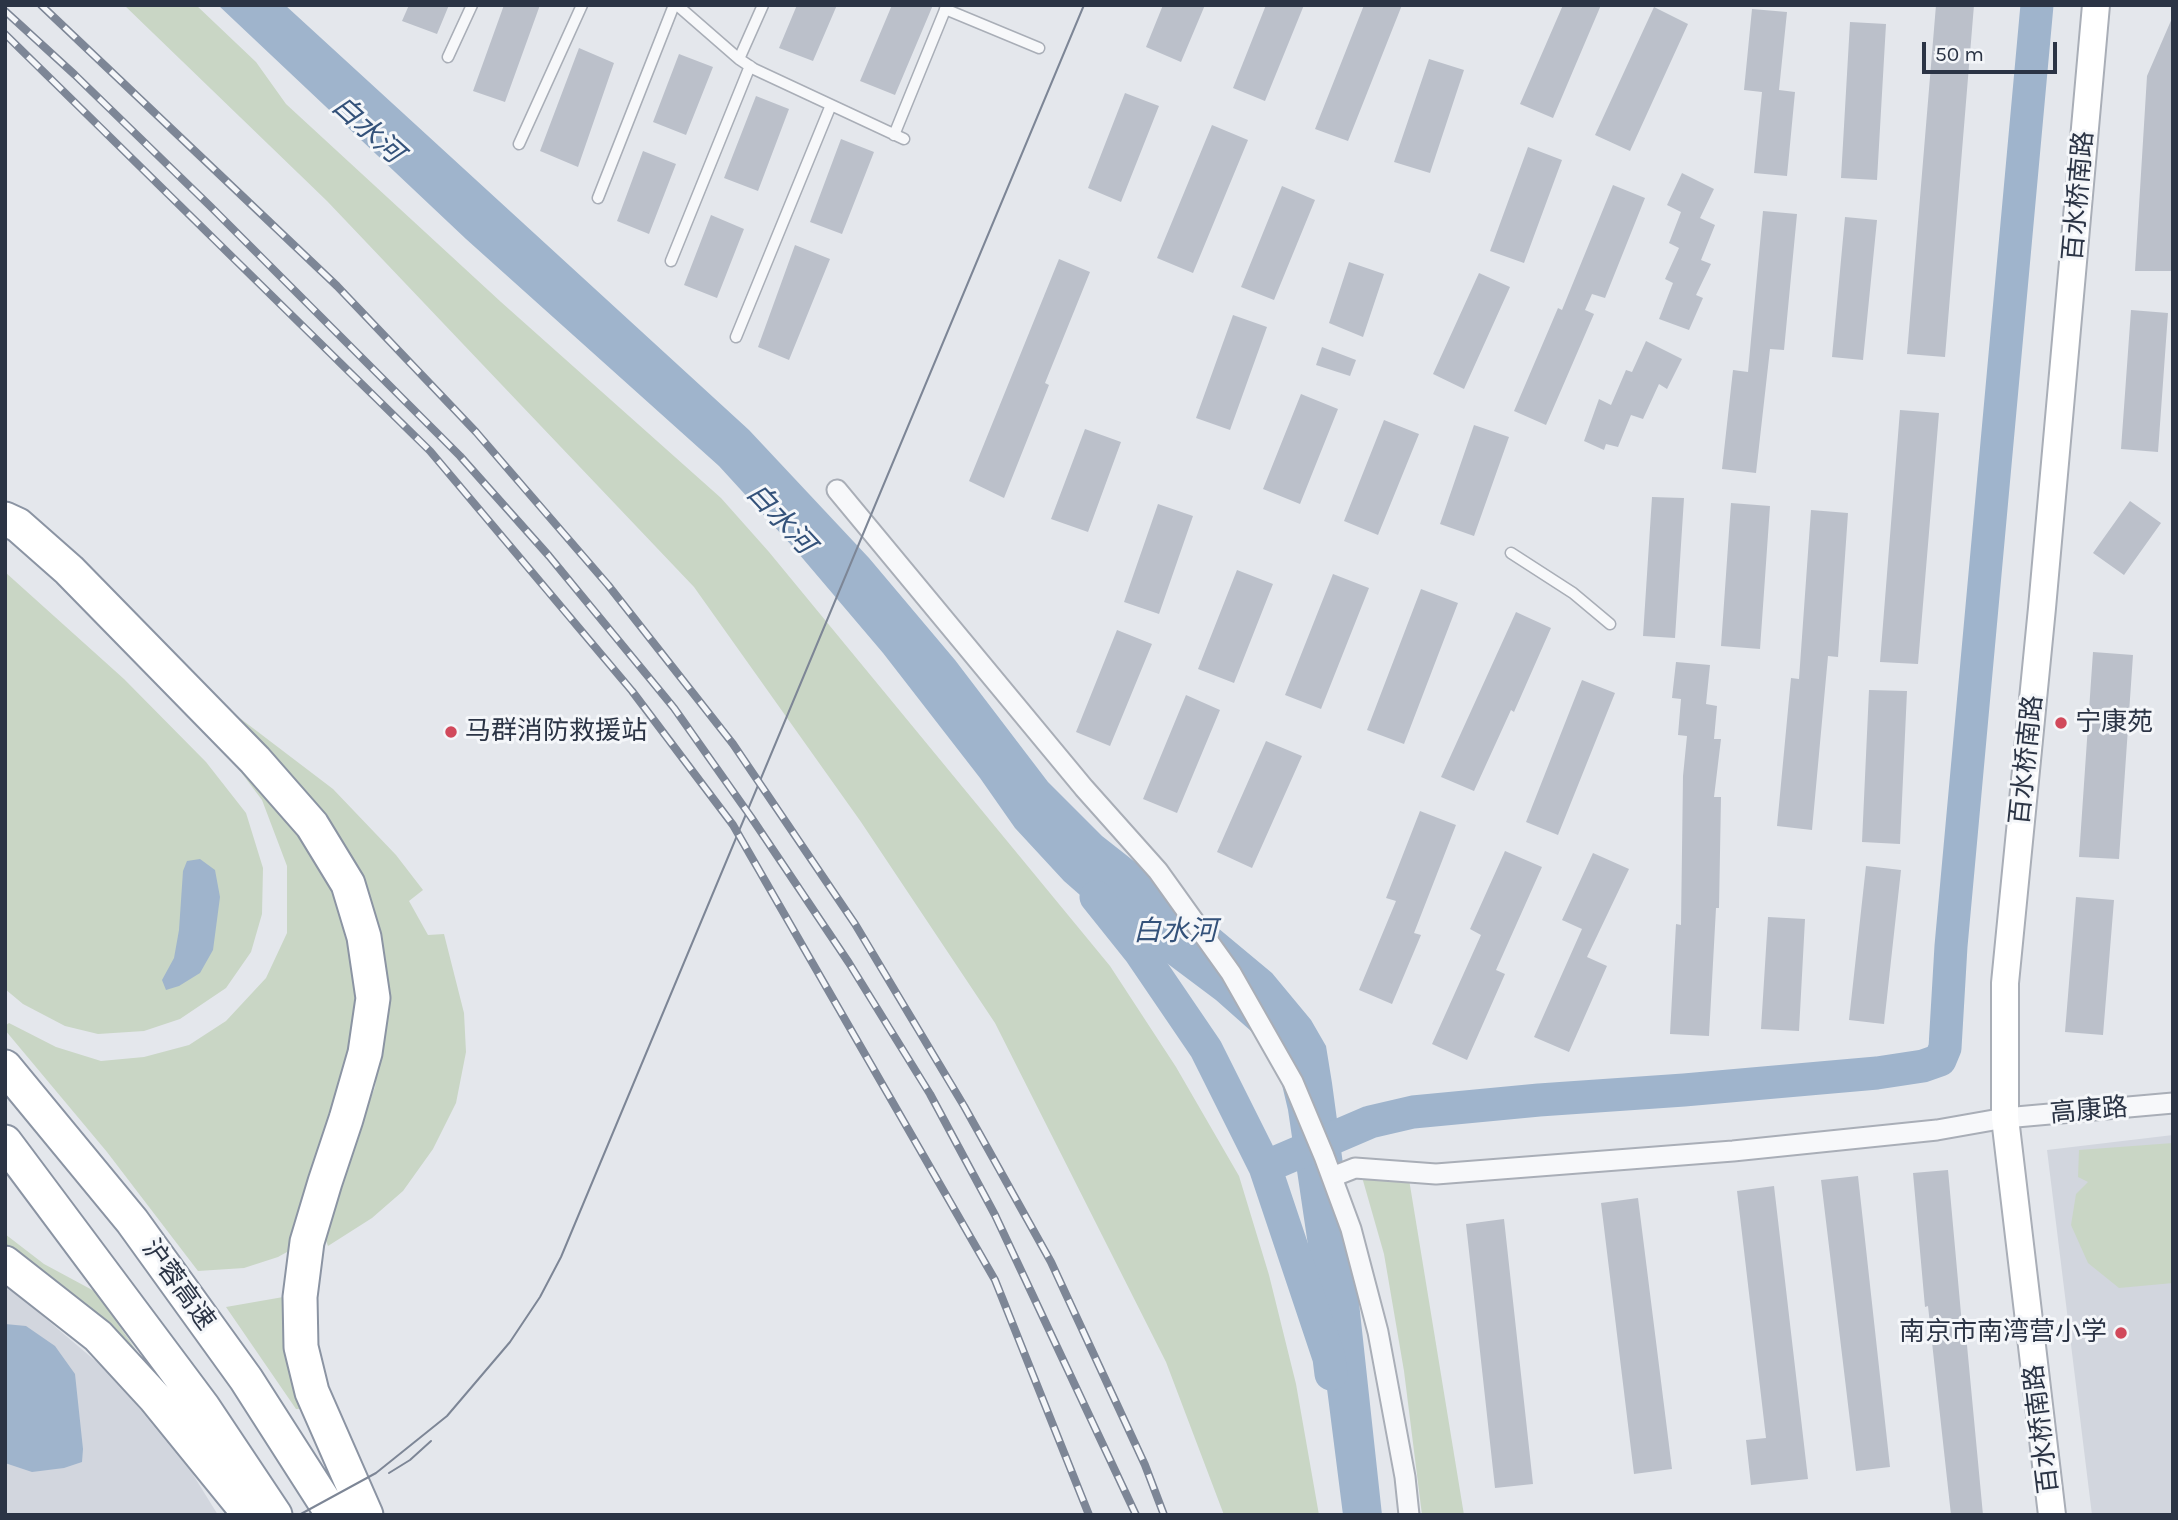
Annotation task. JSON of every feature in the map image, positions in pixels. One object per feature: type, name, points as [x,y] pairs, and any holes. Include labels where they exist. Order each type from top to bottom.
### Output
[{"type":"highway","points":[[5,519],[18,525],[69,570],[255,760],[312,825],[348,884],[364,937],[373,998],[361,1066],[307,1242],[300,1297],[301,1346],[312,1392],[366,1515]]},
{"type":"highway","name":"沪蓉高速","points":[[5,1067],[132,1221],[246,1379],[333,1515]]},
{"type":"highway","name":"沪蓉高速","points":[[5,1142],[203,1407],[275,1515]]},
{"type":"highway","points":[[5,1263],[99,1336],[155,1398],[250,1515]]},
{"type":"street","name":"百水桥南路","points":[[2052,1515],[2005,1118],[2004,983],[2096,5]]},
{"type":"street","points":[[837,490],[1084,788],[1158,871],[1231,973],[1293,1082],[1351,1230],[1378,1332],[1405,1477],[1409,1515]]},
{"type":"street","name":"高康路","points":[[1332,1177],[1355,1168],[1436,1174],[1733,1152],[1937,1130],[2005,1118],[2173,1104]]},
{"type":"lane","points":[[448,57],[472,5]]},
{"type":"lane","points":[[598,198],[675,5],[750,66],[899,137],[946,7],[1040,48]]},
{"type":"lane","points":[[739,59],[763,5]]},
{"type":"lane","points":[[519,145],[580,6]]},
{"type":"lane","points":[[671,261],[750,66]]},
{"type":"lane","points":[[736,337],[831,105]]},
{"type":"lane","points":[[1511,553],[1573,593],[1610,624]]},
{"type":"shaded area","name":"南京市南湾营小学","points":[[2173,1135],[2173,1515],[2092,1515],[2047,1150]]},
{"type":"shaded area","points":[[5,1284],[112,1375],[192,1473],[218,1515],[5,1515]]},
{"type":"green space","points":[[124,5],[196,5],[256,62],[286,104],[501,302],[721,498],[769,552],[1110,966],[1176,1067],[1239,1176],[1269,1275],[1296,1384],[1319,1515],[1224,1515],[1166,1362],[995,1023],[861,822],[694,587],[327,201]]},
{"type":"green space","points":[[5,572],[124,679],[206,762],[246,813],[263,868],[262,914],[251,952],[226,988],[180,1019],[144,1031],[98,1034],[65,1026],[23,1004],[5,989]]},
{"type":"green space","points":[[216,700],[333,789],[396,855],[423,890],[409,901],[428,935],[444,934],[464,1013],[466,1052],[456,1103],[433,1149],[403,1191],[372,1218],[328,1246],[325,1238],[346,1162],[375,1087],[386,1002],[378,932]]},
{"type":"green space","points":[[231,759],[289,814],[343,904],[358,1000],[354,1044],[296,1247],[278,1257],[244,1268],[198,1271],[107,1152],[5,1030],[5,1026],[9,1023],[56,1047],[101,1061],[144,1057],[189,1045],[226,1021],[266,978],[287,933],[287,866],[262,800]]},
{"type":"green space","points":[[2173,1143],[2173,1283],[2119,1288],[2088,1263],[2071,1225],[2076,1194],[2088,1182],[2078,1177],[2079,1150]]},
{"type":"green space","points":[[1407,1167],[1464,1515],[1422,1515],[1404,1371],[1384,1254],[1362,1177]]},
{"type":"green space","points":[[5,1234],[44,1264],[96,1292],[165,1392],[5,1248]]},
{"type":"green space","points":[[289,1296],[287,1313],[291,1376],[301,1409],[296,1409],[226,1307]]},
{"type":"water","name":"白水河","points":[[218,5],[285,5],[749,430],[869,558],[955,660],[1048,782],[1102,836],[1272,973],[1311,1020],[1326,1046],[1332,1083],[1348,1201],[1382,1515],[1343,1515],[1288,1110],[1278,1068],[1260,1039],[1216,1000],[1104,916],[1064,881],[1015,828],[980,778],[883,653],[793,547],[719,466],[466,239]]},
{"type":"water","points":[[200,859],[215,870],[220,897],[213,950],[200,973],[179,986],[166,990],[162,980],[174,958],[183,871],[187,861]]},
{"type":"water","points":[[5,1324],[26,1326],[55,1346],[75,1374],[82,1462],[64,1468],[32,1472],[5,1463]]},
{"type":"building","points":[[409,5],[449,5],[437,34],[402,21]]},
{"type":"building","points":[[504,5],[540,5],[505,102],[473,91]]},
{"type":"building","points":[[797,5],[837,5],[813,61],[779,48]]},
{"type":"building","points":[[892,5],[933,5],[895,95],[860,81]]},
{"type":"building","points":[[1163,5],[1205,5],[1181,62],[1146,47]]},
{"type":"building","points":[[1266,5],[1304,5],[1265,101],[1233,88]]},
{"type":"building","points":[[1364,5],[1402,5],[1348,141],[1315,129]]},
{"type":"building","points":[[1563,5],[1601,5],[1553,118],[1520,104]]},
{"type":"building","points":[[1936,5],[1974,5],[1945,357],[1907,354]]},
{"type":"building","points":[[1654,7],[1688,24],[1630,151],[1595,135]]},
{"type":"building","points":[[1752,9],[1787,12],[1779,90],[1795,92],[1787,176],[1754,173],[1762,92],[1744,90]]},
{"type":"building","points":[[2173,16],[2171,271],[2135,271],[2147,76]]},
{"type":"building","points":[[1850,22],[1886,24],[1877,180],[1841,178]]},
{"type":"building","points":[[579,48],[614,63],[578,167],[540,151]]},
{"type":"building","points":[[679,54],[713,67],[686,135],[653,122]]},
{"type":"building","points":[[1429,59],[1464,70],[1430,173],[1394,162]]},
{"type":"building","points":[[1125,93],[1159,106],[1121,202],[1088,188]]},
{"type":"building","points":[[756,96],[789,109],[758,191],[724,178]]},
{"type":"building","points":[[1212,125],[1248,140],[1193,273],[1157,258]]},
{"type":"building","points":[[841,139],[874,152],[842,234],[810,222]]},
{"type":"building","points":[[1528,147],[1562,160],[1524,263],[1490,251]]},
{"type":"building","points":[[643,151],[676,164],[649,234],[617,221]]},
{"type":"building","points":[[1682,173],[1714,189],[1700,218],[1715,225],[1701,260],[1711,264],[1696,295],[1703,298],[1689,330],[1659,319],[1673,283],[1665,279],[1679,248],[1669,243],[1681,212],[1667,205]]},
{"type":"building","points":[[1613,185],[1645,198],[1605,298],[1592,294],[1585,310],[1594,314],[1546,425],[1514,411],[1558,308],[1562,310]]},
{"type":"building","points":[[1282,186],[1315,200],[1274,300],[1241,287]]},
{"type":"building","points":[[1763,211],[1797,214],[1784,350],[1770,349],[1756,473],[1722,469],[1733,370],[1748,372]]},
{"type":"building","points":[[711,215],[744,229],[717,298],[684,285]]},
{"type":"building","points":[[1845,217],[1877,220],[1863,360],[1832,357]]},
{"type":"building","points":[[795,245],[830,259],[789,360],[758,347]]},
{"type":"building","points":[[1059,259],[1090,272],[1045,383],[1049,385],[1004,498],[969,481]]},
{"type":"building","points":[[1349,262],[1384,274],[1363,337],[1329,323]]},
{"type":"building","points":[[1479,273],[1510,287],[1464,389],[1433,374]]},
{"type":"building","points":[[2131,310],[2168,313],[2158,452],[2121,449]]},
{"type":"building","points":[[1233,315],[1267,327],[1230,430],[1196,418]]},
{"type":"building","points":[[1646,341],[1682,359],[1667,389],[1659,384],[1643,419],[1631,415],[1618,447],[1606,444],[1604,450],[1584,441],[1599,399],[1611,405],[1626,370],[1632,372]]},
{"type":"building","points":[[1322,347],[1356,360],[1350,376],[1316,365]]},
{"type":"building","points":[[1301,394],[1338,409],[1300,504],[1263,489]]},
{"type":"building","points":[[1900,410],[1939,413],[1918,664],[1880,662]]},
{"type":"building","points":[[1384,420],[1419,434],[1378,535],[1344,521]]},
{"type":"building","points":[[1474,425],[1509,437],[1474,536],[1440,524]]},
{"type":"building","points":[[1085,429],[1121,442],[1088,532],[1051,519]]},
{"type":"building","points":[[1652,497],[1684,498],[1675,638],[1643,636]]},
{"type":"building","points":[[2130,501],[2161,523],[2124,575],[2093,553]]},
{"type":"building","points":[[1731,503],[1770,506],[1760,649],[1721,646]]},
{"type":"building","points":[[1158,504],[1193,516],[1159,614],[1124,602]]},
{"type":"building","points":[[1811,510],[1848,513],[1838,657],[1828,656],[1812,830],[1777,826],[1791,678],[1799,679]]},
{"type":"building","points":[[1237,570],[1273,584],[1234,683],[1198,669]]},
{"type":"building","points":[[1333,574],[1369,588],[1321,709],[1285,695]]},
{"type":"building","points":[[1421,589],[1458,603],[1404,744],[1367,730]]},
{"type":"building","points":[[1516,612],[1551,628],[1514,712],[1511,710],[1474,791],[1441,777]]},
{"type":"building","points":[[1117,630],[1152,644],[1110,746],[1076,732]]},
{"type":"building","points":[[2093,652],[2133,655],[2119,859],[2079,857]]},
{"type":"building","points":[[1676,662],[1710,665],[1706,704],[1717,706],[1714,739],[1721,739],[1714,797],[1721,797],[1719,908],[1716,908],[1709,1036],[1670,1034],[1676,924],[1681,925],[1683,776],[1687,736],[1678,735],[1681,699],[1672,698]]},
{"type":"building","points":[[1582,680],[1615,693],[1558,835],[1526,822]]},
{"type":"building","points":[[1869,690],[1907,691],[1900,844],[1862,842]]},
{"type":"building","points":[[1186,695],[1220,710],[1177,813],[1143,799]]},
{"type":"building","points":[[1266,741],[1302,756],[1252,868],[1217,852]]},
{"type":"building","points":[[1420,811],[1456,825],[1414,933],[1421,935],[1392,1004],[1359,990],[1396,901],[1386,898]]},
{"type":"building","points":[[1505,851],[1542,867],[1496,970],[1505,974],[1467,1060],[1432,1044],[1481,935],[1470,929]]},
{"type":"building","points":[[1593,853],[1629,869],[1587,957],[1607,966],[1569,1052],[1534,1037],[1582,929],[1562,920]]},
{"type":"building","points":[[1866,866],[1901,870],[1884,1024],[1849,1020]]},
{"type":"building","points":[[2076,897],[2114,900],[2103,1035],[2065,1032]]},
{"type":"building","points":[[1768,917],[1805,919],[1799,1031],[1761,1029]]},
{"type":"building","points":[[1948,1170],[1983,1515],[1951,1515],[1928,1306],[1925,1307],[1913,1173]]},
{"type":"building","points":[[1858,1176],[1890,1467],[1856,1471],[1821,1180]]},
{"type":"building","points":[[1774,1186],[1808,1479],[1751,1485],[1746,1440],[1766,1438],[1737,1191]]},
{"type":"building","points":[[1638,1198],[1672,1469],[1634,1474],[1601,1203]]},
{"type":"building","points":[[1504,1219],[1533,1484],[1495,1488],[1466,1224]]},
{"type":"waterway","points":[[1265,1167],[1370,1122],[1413,1112],[1877,1073],[1923,1066],[1940,1060],[1945,1048],[1951,946],[2037,5]]},
{"type":"waterway","name":"白水河","points":[[1096,897],[1140,952],[1206,1049],[1265,1167],[1329,1358],[1331,1374]]},
{"type":"tram line","points":[[299,1515],[376,1473],[447,1416],[510,1342],[540,1297],[561,1257],[1084,5]]},
{"type":"tram line","points":[[389,1473],[410,1460],[431,1441]]},
{"type":"railway","points":[[41,5],[337,286],[476,432],[608,585],[733,744],[855,924],[964,1106],[1051,1262],[1145,1465],[1164,1515]]},
{"type":"railway","points":[[5,11],[210,206],[460,456],[549,556],[674,708],[849,963],[930,1094],[995,1215],[1136,1515]]},
{"type":"railway","points":[[5,34],[430,451],[632,691],[733,825],[995,1280],[1089,1515]]},
{"type":"place","name":"宁康苑","points":[[2061,723]]},
{"type":"place","name":"马群消防救援站","points":[[451,732]]},
{"type":"place","name":"南京市南湾营小学","points":[[2121,1333]]}]
